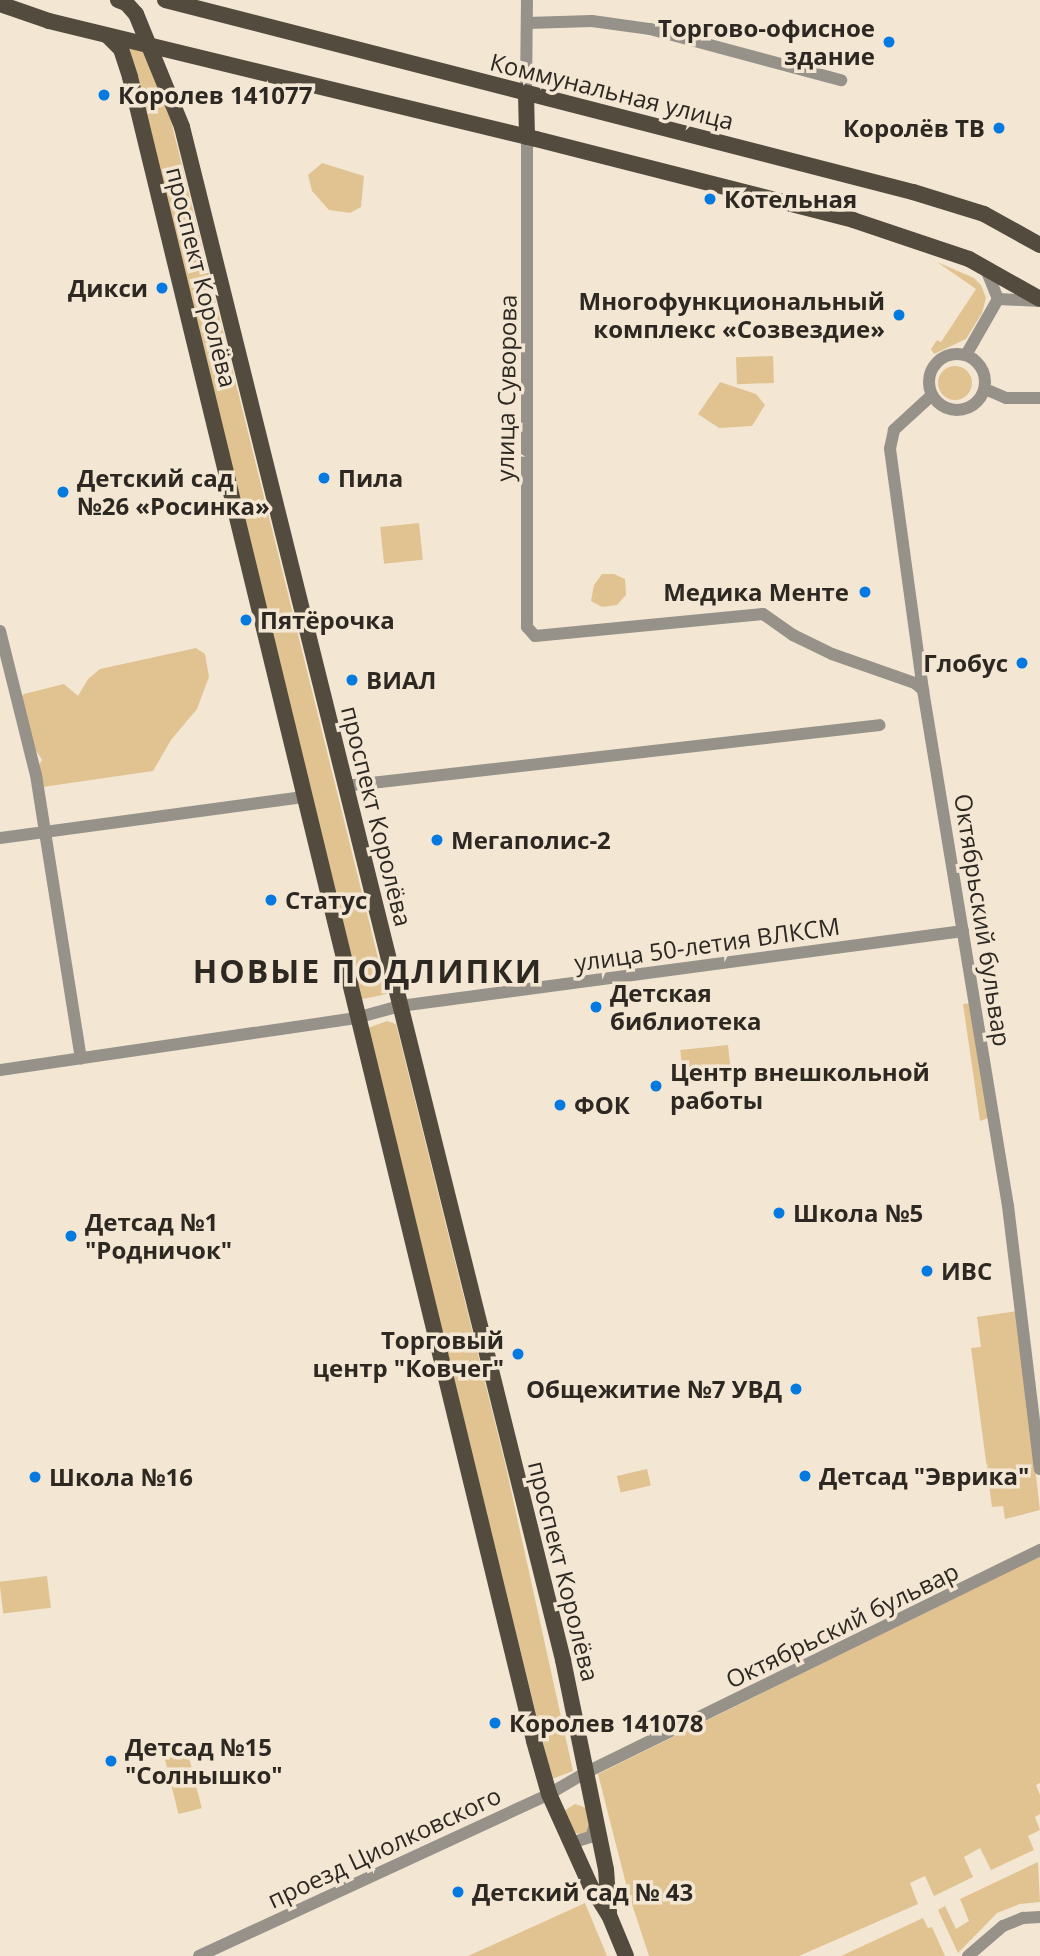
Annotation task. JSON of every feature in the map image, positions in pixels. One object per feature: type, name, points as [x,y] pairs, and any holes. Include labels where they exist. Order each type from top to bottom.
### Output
[{"type":"main road","name":"проспект Королёва","points":[[118,0],[132,8],[182,127],[567,1676],[606,1869],[610,1918]]},
{"type":"main road","name":"Коммунальная улица","points":[[165,0],[913,192],[984,214],[1037,241]]},
{"type":"main road","points":[[0,4],[49,22]]},
{"type":"main road","points":[[0,16],[49,22],[149,44],[853,220],[902,234],[985,267],[1040,300]]},
{"type":"main road","name":"проспект Королёва","points":[[108,36],[121,49],[130,77],[356,1018],[549,1794],[590,1885],[610,1918]]},
{"type":"main road","points":[[526,93],[527,137]]},
{"type":"main road","points":[[610,1918],[626,1956]]},
{"type":"street","points":[[526,93],[527,0]]},
{"type":"street","points":[[527,23],[592,21],[650,29],[841,80]]},
{"type":"street","name":"улица Суворова","points":[[527,137],[527,627],[535,636],[763,614],[793,635],[832,654],[915,683],[923,690]]},
{"type":"street","points":[[985,267],[998,299]]},
{"type":"street","points":[[998,299],[1040,300]]},
{"type":"street","points":[[966,355],[998,299]]},
{"type":"street","points":[[954,354],[966,355],[975,360],[984,372],[985,389],[972,406],[962,410],[949,409],[932,395],[930,374],[935,364],[954,354]]},
{"type":"street","points":[[985,389],[1006,398],[1040,398]]},
{"type":"street","name":"Октябрьский бульвар","points":[[932,395],[894,430],[890,449],[923,690],[1008,1206],[1040,1469]]},
{"type":"street","points":[[0,631],[36,775],[81,1058]]},
{"type":"street","points":[[345,786],[880,726]]},
{"type":"street","points":[[0,838],[305,797]]},
{"type":"street","name":"улица 50-летия ВЛКСМ","points":[[0,1070],[356,1018],[400,1006],[963,931]]},
{"type":"street","name":"Октябрьский бульвар","points":[[585,1773],[1040,1550]]},
{"type":"street","name":"проезд Циолковского","points":[[199,1956],[549,1794],[585,1773]]},
{"type":"street","points":[[571,1843],[591,1837],[595,1825]]},
{"type":"street","points":[[968,1956],[979,1952],[1003,1926],[1023,1918],[1040,1917]]},
{"type":"shaded area","points":[[129,47],[143,51],[171,121],[387,994],[358,1000]]},
{"type":"shaded area","points":[[322,163],[364,176],[361,207],[350,213],[329,210],[312,191],[308,175]]},
{"type":"shaded area","points":[[937,262],[974,278],[981,285],[986,298],[982,313],[966,339],[934,354],[931,349],[937,340],[941,342],[976,289]]},
{"type":"shaded area","points":[[773,356],[774,383],[737,384],[736,357]]},
{"type":"shaded area","points":[[955,366],[967,371],[972,383],[967,395],[955,400],[943,395],[938,383],[943,371]]},
{"type":"shaded area","points":[[720,382],[756,394],[765,405],[752,426],[719,428],[698,414]]},
{"type":"shaded area","points":[[419,523],[423,560],[384,564],[380,527]]},
{"type":"shaded area","points":[[602,574],[614,574],[625,579],[626,595],[617,605],[602,607],[591,601],[594,585]]},
{"type":"shaded area","points":[[196,648],[205,654],[209,677],[197,709],[171,740],[153,771],[43,787],[34,773],[42,760],[19,724],[13,707],[24,694],[64,684],[78,696],[88,679],[100,669]]},
{"type":"shaded area","points":[[972,1003],[991,1117],[980,1121],[963,1004]]},
{"type":"shaded area","points":[[387,1021],[396,1024],[505,1463],[573,1771],[552,1779],[368,1028]]},
{"type":"shaded area","points":[[728,1045],[730,1065],[682,1070],[680,1050]]},
{"type":"shaded area","points":[[1017,1311],[1040,1510],[1005,1519],[1003,1506],[992,1507],[971,1348],[981,1347],[977,1317]]},
{"type":"shaded area","points":[[647,1469],[651,1486],[621,1493],[617,1476]]},
{"type":"shaded area","points":[[1040,1556],[1040,1783],[1036,1785],[1040,1795],[1040,1814],[1035,1817],[1040,1830],[1028,1836],[1034,1850],[991,1870],[980,1848],[964,1857],[973,1877],[934,1896],[925,1876],[910,1883],[918,1904],[799,1956],[649,1956],[628,1892],[598,1774]]},
{"type":"shaded area","points":[[47,1576],[51,1608],[3,1614],[0,1582]]},
{"type":"shaded area","points":[[188,1753],[202,1808],[179,1814],[165,1759]]},
{"type":"shaded area","points":[[575,1804],[586,1808],[590,1829],[585,1836],[573,1832],[564,1811]]},
{"type":"shaded area","points":[[1038,1862],[1040,1902],[1020,1904],[997,1913],[958,1953],[938,1910],[945,1906],[956,1929],[969,1921],[960,1899]]},
{"type":"shaded area","points":[[585,1903],[607,1956],[468,1956]]},
{"type":"shaded area","points":[[923,1918],[928,1928],[932,1927],[945,1956],[841,1956]]},
{"type":"place","name":"Торгово-офисное здание","points":[[889,42]]},
{"type":"place","name":"Королев 141077","points":[[104,95]]},
{"type":"place","name":"Королёв ТВ","points":[[999,128]]},
{"type":"place","name":"Котельная","points":[[710,199]]},
{"type":"place","name":"Дикси","points":[[162,288]]},
{"type":"place","name":"Многофункциональный комплекс «Созвездие»","points":[[899,315]]},
{"type":"place","name":"Пила","points":[[324,478]]},
{"type":"place","name":"Детский сад №26 «Росинка»","points":[[63,492]]},
{"type":"place","name":"Медика Менте","points":[[865,592]]},
{"type":"place","name":"Пятёрочка","points":[[246,620]]},
{"type":"place","name":"Глобус","points":[[1022,663]]},
{"type":"place","name":"ВИАЛ","points":[[352,680]]},
{"type":"place","name":"Мегаполис-2","points":[[437,840]]},
{"type":"place","name":"Статус","points":[[271,900]]},
{"type":"place","name":"Детская библиотека","points":[[596,1007]]},
{"type":"place","name":"Центр внешкольной работы","points":[[656,1086]]},
{"type":"place","name":"ФОК","points":[[560,1105]]},
{"type":"place","name":"Школа №5","points":[[779,1213]]},
{"type":"place","name":"Детсад №1 \"Родничок\"","points":[[71,1236]]},
{"type":"place","name":"ИВС","points":[[927,1271]]},
{"type":"place","name":"Торговый центр \"Ковчег\"","points":[[518,1354]]},
{"type":"place","name":"Общежитие №7 УВД","points":[[796,1389]]},
{"type":"place","name":"Детсад \"Эврика\"","points":[[805,1476]]},
{"type":"place","name":"Школа №16","points":[[35,1477]]},
{"type":"place","name":"Королев 141078","points":[[495,1723]]},
{"type":"place","name":"Детсад №15 \"Солнышко\"","points":[[111,1761]]},
{"type":"place","name":"Детский сад № 43","points":[[458,1892]]},
{"type":"district","name":"НОВЫЕ ПОДЛИПКИ","points":[[368,971]]}]
